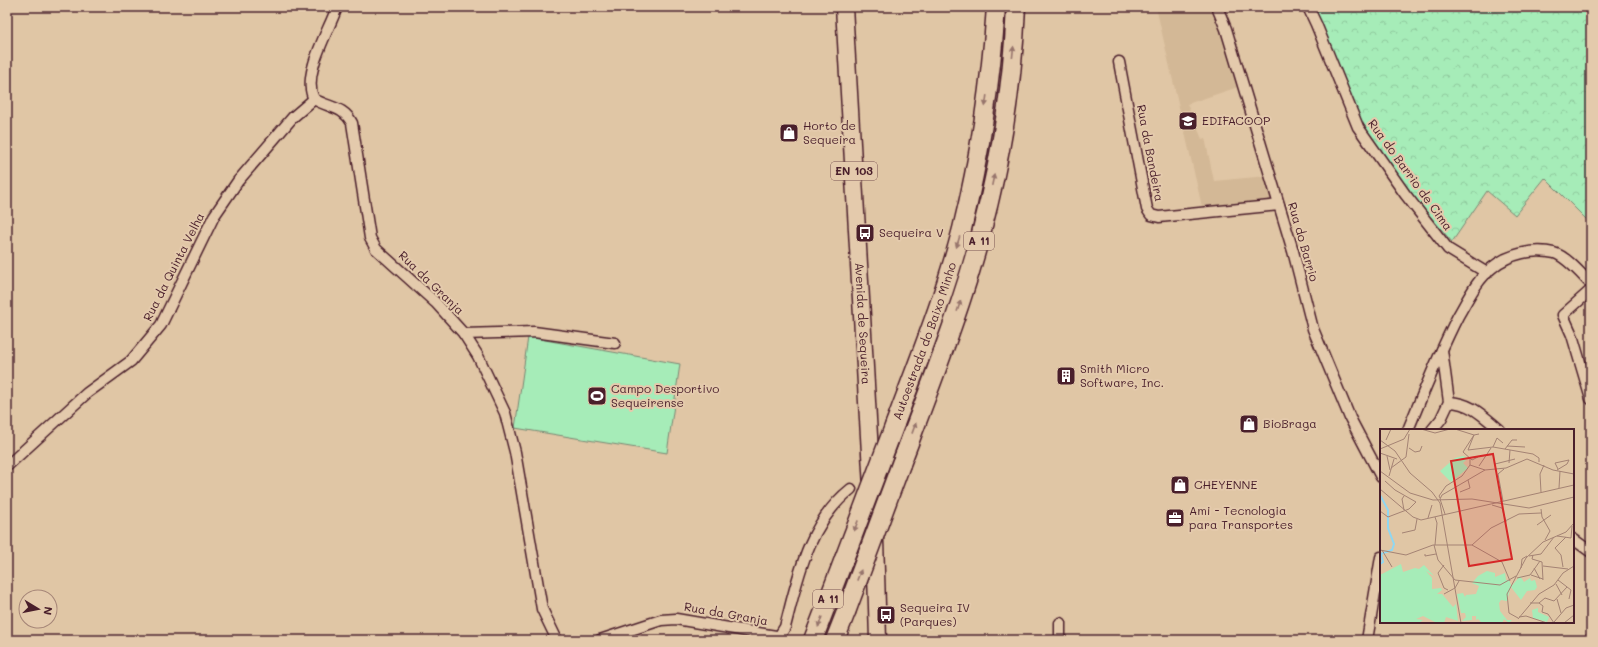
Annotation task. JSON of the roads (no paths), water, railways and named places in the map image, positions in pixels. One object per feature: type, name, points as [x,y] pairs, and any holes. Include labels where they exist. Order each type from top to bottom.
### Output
[{"type":"highway","name":"Autoestrada do Baixo Minho","points":[[813,640],[943,295],[962,229],[978,157],[994,47],[996,7]]},
{"type":"highway","name":"Autoestrada do Baixo Minho","points":[[835,640],[961,302],[985,221],[1003,135],[1016,7]]},
{"type":"main road","name":"Avenida de Sequeira","points":[[844,7],[875,539],[878,640]]},
{"type":"street","points":[[314,99],[310,87],[312,72],[322,41],[337,7]]},
{"type":"street","name":"Rua do Barrio","points":[[1218,7],[1226,29],[1293,252],[1313,329],[1350,418],[1380,475]]},
{"type":"street","name":"Rua do Barrio de Cima","points":[[1308,7],[1358,127],[1405,194],[1448,249],[1487,272]]},
{"type":"street","name":"Rua da Bandeira","points":[[1119,62],[1147,209],[1151,215],[1159,217],[1279,205]]},
{"type":"street","name":"Rua da Granja","points":[[314,99],[343,110],[348,115],[352,123],[370,238],[376,249],[436,303],[464,334],[478,356],[505,413],[515,452],[542,609],[557,640]]},
{"type":"street","name":"Rua da Quinta Velha","points":[[7,466],[87,393],[131,361],[161,325],[214,216],[238,181],[293,117],[314,99]]},
{"type":"street","points":[[1408,429],[1441,348],[1471,292],[1487,272],[1493,267],[1510,257],[1534,252],[1554,253],[1563,258],[1591,284]]},
{"type":"street","points":[[1591,290],[1563,316],[1572,335],[1591,399]]},
{"type":"street","points":[[464,334],[534,332],[615,343]]},
{"type":"street","points":[[1433,429],[1442,419],[1449,402],[1441,348]]},
{"type":"street","points":[[1449,402],[1459,402],[1473,407],[1499,429]]},
{"type":"street","name":"Rua da Granja","points":[[600,640],[661,620],[676,619],[776,636],[780,635],[785,627],[809,544],[826,515],[842,496],[851,489]]},
{"type":"street","points":[[1574,540],[1591,552]]},
{"type":"street","points":[[1367,640],[1380,564]]},
{"type":"street","points":[[1060,623],[1060,640]]},
{"type":"place","name":"EDIFACOOP","points":[[1188,121]]},
{"type":"place","name":"Horto de Sequeira","points":[[789,133]]},
{"type":"place","name":"Sequeira V","points":[[865,233]]},
{"type":"place","name":"Smith Micro Software, Inc.","points":[[1066,376]]},
{"type":"place","name":"Campo Desportivo Sequeirense","points":[[597,396]]},
{"type":"place","name":"BioBraga","points":[[1249,424]]},
{"type":"place","name":"CHEYENNE","points":[[1180,485]]},
{"type":"place","name":"Ami - Tecnologia para Transportes","points":[[1175,518]]},
{"type":"place","name":"Sequeira IV (Parques)","points":[[886,615]]}]
